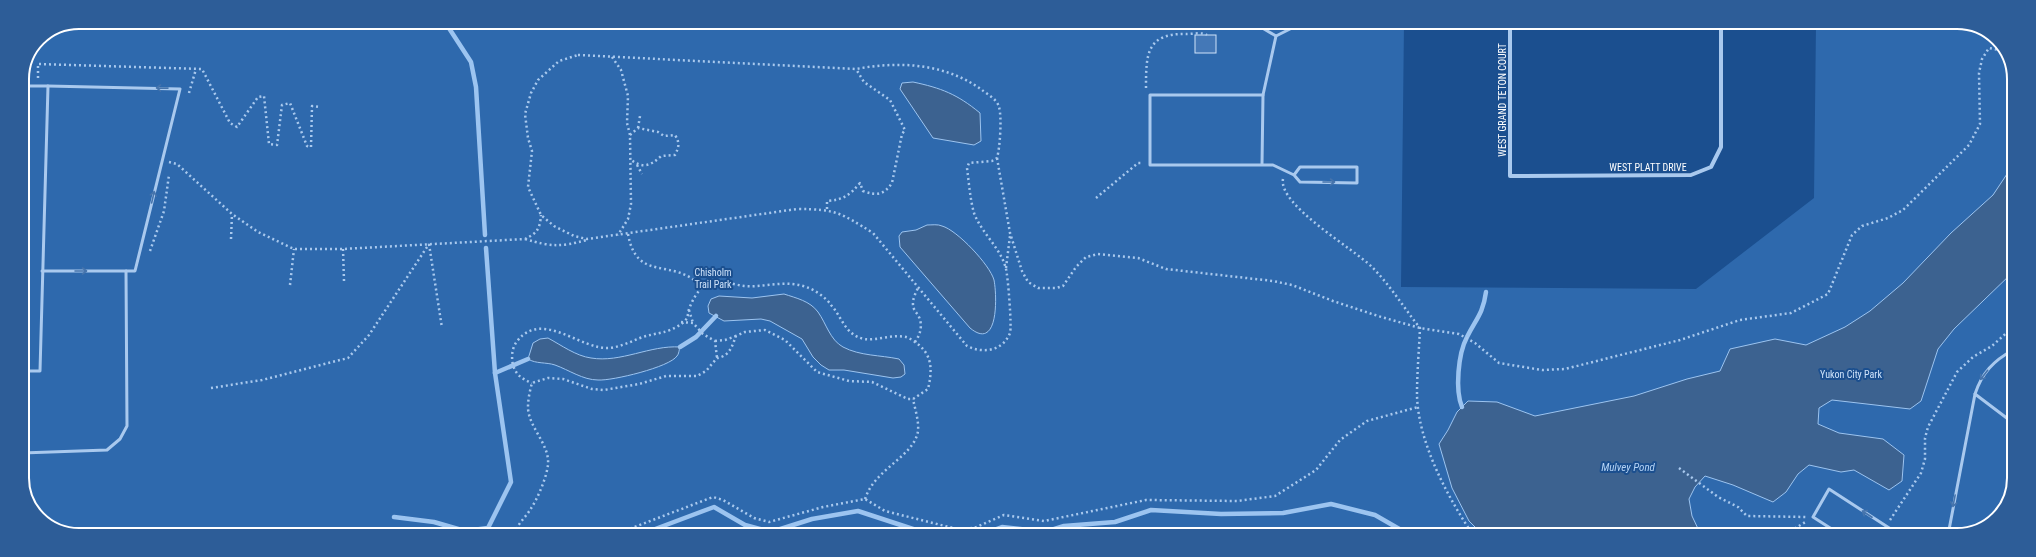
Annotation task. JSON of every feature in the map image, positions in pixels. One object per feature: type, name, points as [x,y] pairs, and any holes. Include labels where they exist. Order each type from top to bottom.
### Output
[{"type":"street","name":"WEST GRAND TETON COURT","points":[[1510,29],[1510,176]]},
{"type":"street","name":"WEST PLATT DRIVE","points":[[1510,176],[1691,175],[1710,167],[1721,147],[1721,29]]},
{"type":"lane","points":[[1264,29],[1276,36]]},
{"type":"lane","points":[[1276,36],[1290,29]]},
{"type":"lane","points":[[1262,164],[1263,95],[1276,36]]},
{"type":"lane","points":[[29,86],[180,88],[161,160],[136,271],[42,271]]},
{"type":"lane","points":[[29,371],[40,371],[48,86]]},
{"type":"lane","points":[[1263,95],[1150,95],[1150,165],[1274,165],[1294,175],[1300,182],[1357,182],[1357,167],[1300,168],[1294,175]]},
{"type":"lane","points":[[29,453],[107,450],[120,439],[127,426],[126,271]]},
{"type":"lane","points":[[1949,528],[1975,394],[1980,380],[1996,360],[2007,354]]},
{"type":"lane","points":[[1975,394],[2007,418]]},
{"type":"lane","points":[[1831,528],[1813,516],[1829,489],[1889,528]]},
{"type":"path","points":[[1150,95],[1146,88],[1146,68],[1148,51],[1151,47],[1168,34],[1206,35]]},
{"type":"path","points":[[589,239],[574,236],[554,226],[541,215],[528,187],[532,151],[524,114],[531,93],[538,80],[559,61],[578,55],[856,69],[878,65],[914,65],[933,68],[968,80],[995,101],[999,107],[1000,148],[997,158],[1010,233],[1022,271],[1028,282],[1038,288],[1056,288],[1063,286],[1076,267],[1086,257],[1098,254],[1138,258],[1166,270],[1273,281],[1292,285],[1333,301],[1420,328],[1459,334],[1475,343],[1499,363],[1542,370],[1565,369],[1680,340],[1740,320],[1791,313],[1828,294],[1852,235],[1862,226],[1888,218],[1903,210],[1969,145],[1980,124],[1979,74],[1982,59],[1989,48],[1997,50]]},
{"type":"path","points":[[612,57],[621,70],[628,96],[627,123],[630,135],[631,204],[628,219],[618,235]]},
{"type":"path","points":[[38,86],[38,64],[202,69],[230,122],[237,127],[258,97],[264,96],[269,144],[277,145],[282,105],[290,103],[307,146],[311,147],[312,106],[319,107]]},
{"type":"path","points":[[827,209],[827,201],[838,201],[846,197],[860,182],[863,191],[873,194],[882,194],[888,189],[892,183],[902,134],[905,130],[894,111],[890,100],[864,82],[856,69]]},
{"type":"path","points":[[630,135],[638,128],[640,116]]},
{"type":"path","points":[[630,159],[637,164],[645,166],[656,161],[661,156],[675,155],[679,148],[675,135],[664,136],[658,132],[638,128]]},
{"type":"path","points":[[997,158],[992,161],[969,163],[967,168],[974,212],[979,223],[997,249],[1006,269]]},
{"type":"path","points":[[161,160],[177,164],[232,214],[258,232],[294,249],[343,249],[525,239],[550,246],[564,246],[589,239],[797,209],[827,209],[857,222],[873,233],[967,346],[975,350],[986,351],[998,348],[1006,341],[1011,331],[1006,269],[1010,233]]},
{"type":"path","points":[[1096,198],[1138,163],[1150,163]]},
{"type":"path","points":[[637,164],[642,174]]},
{"type":"path","points":[[1284,169],[1282,182],[1291,202],[1372,267],[1420,328],[1418,407],[1420,421],[1430,453],[1456,510],[1469,528]]},
{"type":"path","points":[[231,239],[232,214]]},
{"type":"path","points":[[525,239],[536,234],[540,226],[541,215]]},
{"type":"path","points":[[628,234],[631,248],[642,262],[651,266],[687,274],[702,287]]},
{"type":"path","points":[[429,244],[442,328]]},
{"type":"path","points":[[211,388],[262,380],[348,358],[369,335],[429,244]]},
{"type":"path","points":[[290,285],[294,249]]},
{"type":"path","points":[[343,249],[344,281]]},
{"type":"path","points":[[689,310],[693,323],[697,328],[703,334],[715,341],[725,340],[745,332],[765,330],[785,340],[808,365],[817,372],[849,381],[872,382],[908,400],[913,400],[928,389],[932,366],[924,349],[915,342],[906,337],[865,339],[857,336],[849,331],[841,322],[831,304],[815,291],[804,287],[780,283],[745,286],[720,281],[709,283],[702,287],[694,297],[689,310],[687,319],[666,331],[609,348],[596,347],[557,331],[544,329],[531,331],[521,336],[514,345],[512,361],[515,370],[522,379],[532,383],[548,378],[563,379],[592,389],[604,390],[640,384],[666,376],[697,376],[706,371],[717,358],[729,353],[736,336]]},
{"type":"path","points":[[915,342],[920,336],[921,325],[919,316],[913,309],[913,300],[918,288]]},
{"type":"path","points":[[681,322],[693,323]]},
{"type":"path","points":[[1886,526],[1921,473],[1925,459],[1925,438],[1928,427],[1957,372],[1973,357],[1992,346],[2007,332]]},
{"type":"path","points":[[715,341],[717,358]]},
{"type":"path","points":[[517,528],[531,510],[546,474],[548,462],[546,453],[530,418],[528,408],[532,383]]},
{"type":"path","points":[[865,499],[868,489],[876,478],[901,457],[913,443],[918,431],[913,400]]},
{"type":"path","points":[[974,528],[1004,515],[1044,521],[1146,500],[1237,501],[1275,496],[1316,470],[1340,440],[1367,421],[1418,407]]},
{"type":"path","points":[[1679,468],[1718,497],[1738,507],[1747,516],[1813,516]]},
{"type":"path","points":[[632,528],[713,497],[723,500],[754,518],[769,522],[824,507],[865,499],[885,511],[953,528]]},
{"type":"path","points":[[1795,528],[1813,516]]},
{"type":"green space","name":"Chisholm Trail Park","points":[[1404,29],[1401,287],[1696,289],[1814,198],[1816,29],[1964,29],[1985,37],[1997,49],[2003,60],[2007,76],[2007,485],[1999,506],[1987,518],[1979,523],[1967,527],[1957,528],[72,528],[57,523],[46,516],[34,500],[30,488],[29,79],[30,69],[37,51],[51,37],[69,30]]},
{"type":"water","points":[[913,82],[956,96],[980,113],[981,141],[974,145],[933,138],[900,89],[902,83]]},
{"type":"water","name":"Mulvey Pond","points":[[2007,174],[2007,278],[1954,329],[1938,349],[1921,401],[1910,409],[1832,400],[1819,408],[1818,424],[1839,433],[1883,439],[1904,455],[1902,481],[1889,490],[1854,470],[1841,472],[1809,465],[1798,474],[1786,492],[1773,502],[1733,485],[1705,476],[1695,487],[1689,499],[1692,516],[1698,528],[1476,528],[1469,521],[1452,488],[1439,444],[1457,412],[1468,401],[1497,402],[1535,416],[1634,396],[1687,379],[1720,371],[1730,349],[1775,339],[1806,345],[1845,327],[1870,311],[1903,283],[1951,233],[1993,195]]},
{"type":"water","points":[[927,225],[940,225],[956,234],[980,257],[991,274],[994,280],[996,297],[994,319],[991,327],[986,333],[979,333],[970,328],[900,247],[899,236],[902,232],[916,230]]},
{"type":"water","points":[[784,294],[802,300],[815,308],[821,316],[831,336],[843,347],[863,354],[899,359],[904,365],[905,374],[901,377],[893,378],[844,370],[829,370],[813,357],[802,339],[770,321],[761,319],[724,321],[709,313],[708,306],[711,299],[719,296],[752,298]]},
{"type":"water","points":[[548,338],[585,357],[602,359],[669,347],[680,347],[677,356],[664,365],[627,376],[605,380],[592,380],[581,377],[555,365],[534,362],[528,359],[533,343],[540,339]]},
{"type":"building","points":[[1195,35],[1216,35],[1216,53],[1195,53]]},
{"type":"waterway","points":[[450,29],[471,62],[476,87],[485,235]]},
{"type":"waterway","points":[[486,248],[495,373],[511,482],[488,528]]},
{"type":"waterway","points":[[1462,407],[1458,382],[1461,353],[1467,337],[1481,311],[1486,292]]},
{"type":"waterway","points":[[680,347],[696,337],[716,316]]},
{"type":"waterway","points":[[495,373],[528,359]]},
{"type":"waterway","points":[[1058,528],[1064,526],[1115,522],[1151,510],[1221,514],[1283,513],[1331,504],[1375,515],[1398,528]]},
{"type":"waterway","points":[[658,528],[714,507],[745,525],[756,528]]},
{"type":"waterway","points":[[784,528],[812,519],[858,511],[910,528]]},
{"type":"waterway","points":[[394,517],[434,522],[455,528]]},
{"type":"waterway","points":[[999,528],[1011,528]]},
{"type":"park label","name":"Yukon City Park","points":[[1851,374]]}]
